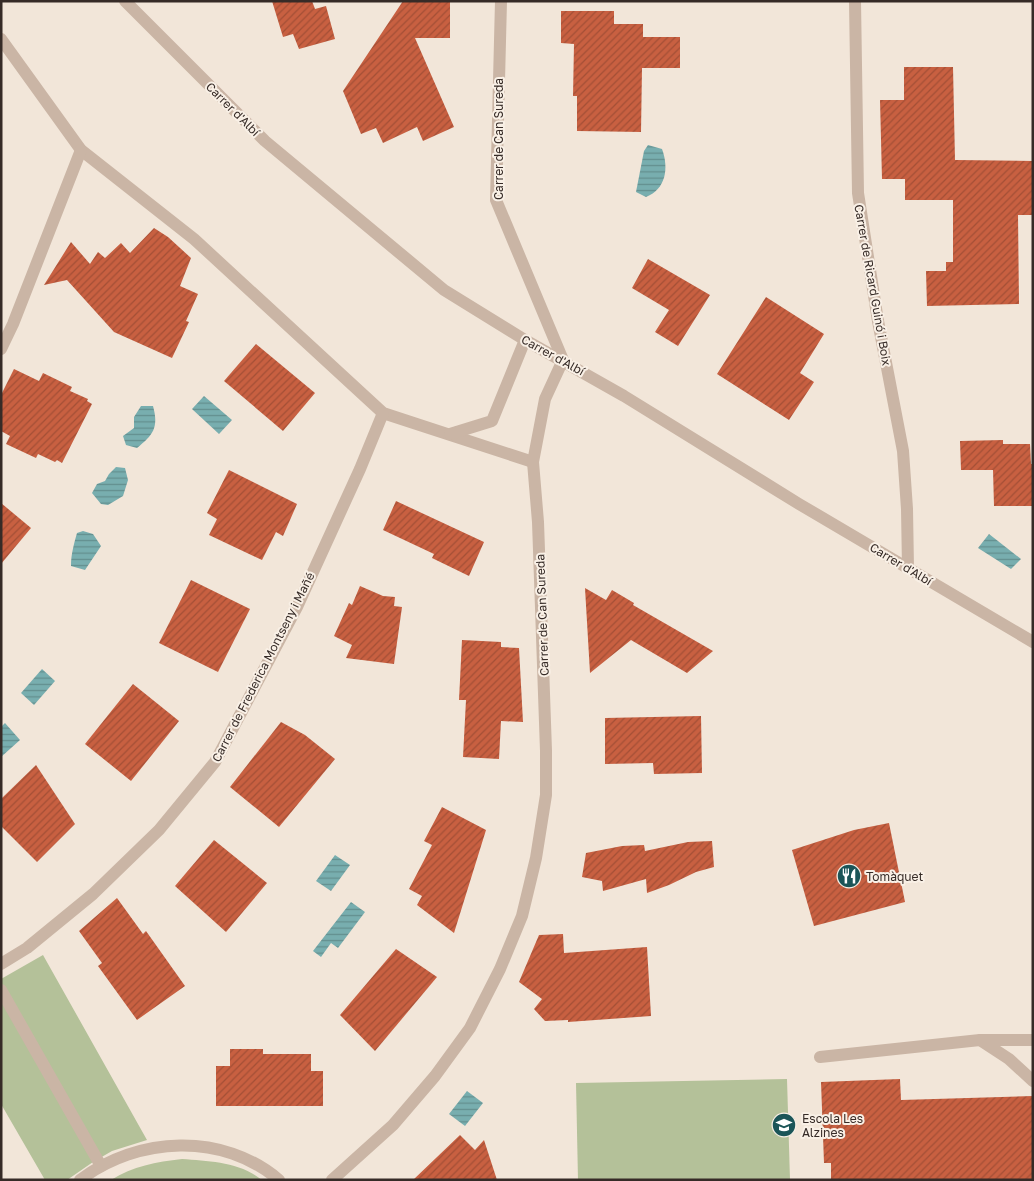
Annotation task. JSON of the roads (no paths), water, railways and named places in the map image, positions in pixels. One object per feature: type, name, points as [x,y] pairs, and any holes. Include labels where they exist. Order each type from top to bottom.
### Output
[{"type":"street","name":"Carrer d'Albí","points":[[125,1],[265,141],[444,290],[624,396],[799,504],[1033,642]]},
{"type":"street","name":"Carrer de Can Sureda","points":[[332,1180],[393,1125],[435,1076],[470,1028],[500,969],[522,916],[536,858],[546,795],[538,522],[533,462],[545,399],[563,360],[496,200],[501,1]]},
{"type":"street","name":"Carrer de Ricard Guinó i Boix","points":[[855,1],[858,193],[878,321],[903,451],[907,509],[908,568]]},
{"type":"street","points":[[1,39],[81,150],[194,239],[383,413],[533,462]]},
{"type":"street","points":[[1,349],[13,324],[81,150]]},
{"type":"street","points":[[450,434],[492,421],[526,340]]},
{"type":"street","name":"Carrer de Frederica Montseny i Mañé","points":[[1,964],[27,948],[93,894],[158,830],[215,762],[297,607],[360,469],[383,413]]},
{"type":"street","points":[[1,990],[101,1166]]},
{"type":"street","points":[[820,1057],[980,1040],[1033,1040]]},
{"type":"street","points":[[980,1040],[1009,1059],[1033,1081]]},
{"type":"street","points":[[80,1180],[121,1156],[148,1148],[190,1145],[218,1149],[238,1155],[254,1162],[279,1180]]},
{"type":"water","points":[[648,145],[662,149],[665,170],[662,183],[658,189],[646,197],[636,192],[644,151]]},
{"type":"water","points":[[204,396],[232,420],[219,434],[192,409]]},
{"type":"water","points":[[141,406],[153,406],[155,426],[151,435],[137,448],[126,445],[123,436],[134,428],[134,417]]},
{"type":"water","points":[[116,467],[125,468],[128,480],[123,496],[108,505],[101,504],[92,493],[97,484],[105,481]]},
{"type":"water","points":[[83,531],[93,534],[101,546],[85,570],[71,566],[77,533]]},
{"type":"water","points":[[989,534],[1021,559],[1011,569],[978,548]]},
{"type":"water","points":[[42,669],[55,681],[34,705],[21,693]]},
{"type":"water","points":[[5,723],[20,740],[1,757],[1,727]]},
{"type":"water","points":[[335,855],[350,865],[331,891],[316,881]]},
{"type":"water","points":[[351,902],[365,912],[338,948],[331,943],[321,957],[313,951]]},
{"type":"water","points":[[467,1091],[483,1103],[465,1126],[449,1114]]},
{"type":"place","name":"Tomàquet","points":[[849,876]]},
{"type":"place","name":"Escola Les Alzines","points":[[784,1125]]}]
